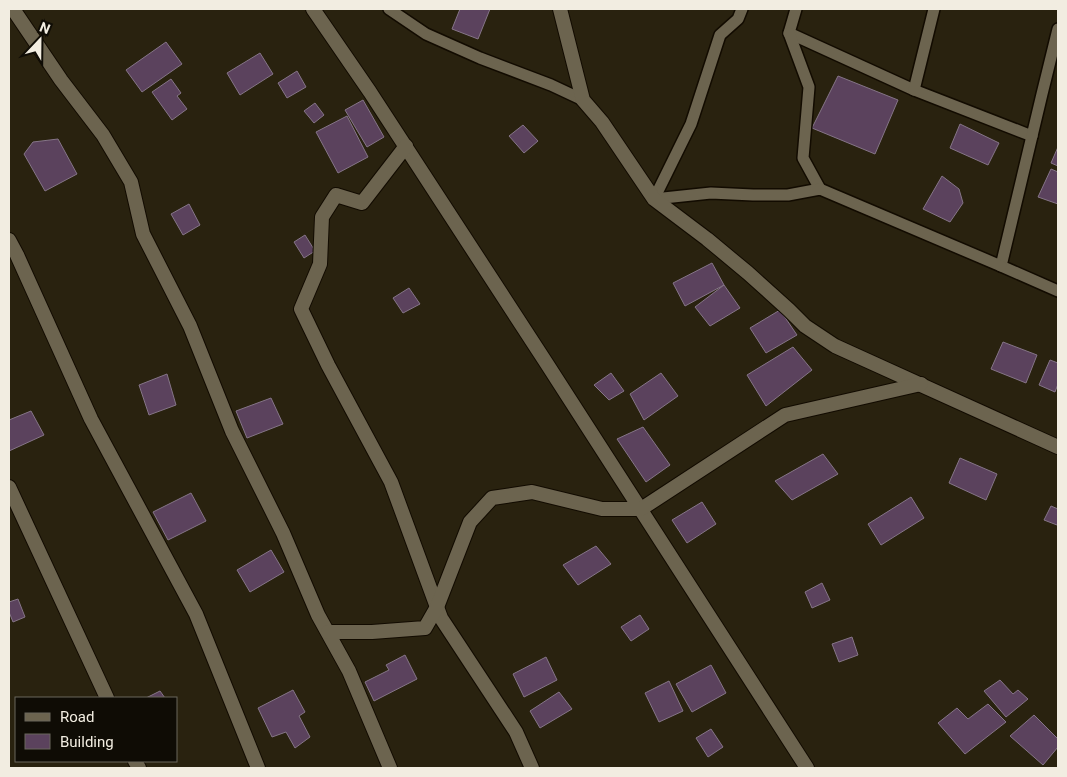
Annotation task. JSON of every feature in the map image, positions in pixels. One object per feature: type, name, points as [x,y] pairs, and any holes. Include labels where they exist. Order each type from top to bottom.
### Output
[{"type":"street","points":[[13,9],[61,80],[103,134],[131,182],[143,234],[190,326],[232,431],[283,533],[318,614],[349,671],[390,768]]},
{"type":"street","points":[[313,9],[406,146],[807,768]]},
{"type":"street","points":[[560,9],[583,100],[602,122],[654,199],[748,273],[804,326],[838,347],[1058,447]]},
{"type":"street","points":[[406,146],[362,203],[336,195],[322,217],[320,264],[301,309],[328,365],[391,482],[441,618],[516,732],[532,768]]},
{"type":"street","points":[[9,240],[91,419],[196,614],[258,768]]},
{"type":"street","points":[[328,632],[372,632],[425,628],[437,607],[470,522],[492,498],[532,492],[602,509],[641,509],[785,415],[921,384]]},
{"type":"street","points":[[9,487],[107,697]]},
{"type":"lane","points":[[389,9],[426,34],[480,58],[551,84],[583,100]]},
{"type":"lane","points":[[654,199],[691,124],[720,35],[738,19],[742,9]]},
{"type":"lane","points":[[796,9],[789,32],[809,87],[803,158],[820,189]]},
{"type":"lane","points":[[914,90],[934,9]]},
{"type":"lane","points":[[1001,266],[1058,29]]},
{"type":"lane","points":[[789,32],[914,90],[1032,136]]},
{"type":"lane","points":[[654,199],[711,193],[788,195],[820,189],[1058,291]]},
{"type":"building","points":[[460,9],[490,9],[478,39],[452,29]]},
{"type":"building","points":[[166,42],[182,64],[142,92],[126,70]]},
{"type":"building","points":[[260,53],[273,74],[240,95],[227,73]]},
{"type":"building","points":[[297,71],[306,87],[287,98],[278,83]]},
{"type":"building","points":[[838,76],[898,100],[875,154],[812,128]]},
{"type":"building","points":[[171,79],[181,93],[177,96],[187,109],[172,120],[152,92]]},
{"type":"building","points":[[363,100],[384,137],[367,147],[345,110]]},
{"type":"building","points":[[315,103],[324,115],[314,123],[304,111]]},
{"type":"building","points":[[347,116],[368,157],[338,173],[316,132]]},
{"type":"building","points":[[960,124],[999,143],[988,165],[950,148]]},
{"type":"building","points":[[523,125],[538,141],[524,153],[509,136]]},
{"type":"building","points":[[58,139],[77,174],[45,191],[24,154],[33,142]]},
{"type":"building","points":[[1058,147],[1058,166],[1051,163]]},
{"type":"building","points":[[1051,169],[1058,172],[1058,204],[1038,197]]},
{"type":"building","points":[[942,176],[959,189],[963,203],[950,222],[923,209]]},
{"type":"building","points":[[189,204],[200,225],[183,235],[171,214]]},
{"type":"building","points":[[305,235],[315,251],[304,258],[294,242]]},
{"type":"building","points":[[712,263],[724,285],[685,306],[673,283]]},
{"type":"building","points":[[724,285],[740,308],[710,326],[695,307]]},
{"type":"building","points":[[409,288],[420,304],[403,313],[393,298]]},
{"type":"building","points":[[780,310],[797,335],[766,353],[750,328]]},
{"type":"building","points":[[1003,342],[1037,355],[1026,383],[991,369]]},
{"type":"building","points":[[793,347],[812,370],[766,406],[747,375]]},
{"type":"building","points":[[1050,360],[1058,363],[1058,384],[1055,392],[1039,385]]},
{"type":"building","points":[[611,373],[624,391],[609,400],[594,385]]},
{"type":"building","points":[[661,373],[678,396],[644,420],[630,394]]},
{"type":"building","points":[[167,374],[176,405],[149,415],[139,385]]},
{"type":"building","points":[[271,398],[283,424],[247,438],[236,411]]},
{"type":"building","points":[[31,411],[44,435],[9,451],[9,420]]},
{"type":"building","points":[[643,427],[670,465],[646,482],[617,439]]},
{"type":"building","points":[[823,454],[838,474],[792,500],[775,481]]},
{"type":"building","points":[[960,458],[997,474],[986,500],[949,483]]},
{"type":"building","points":[[191,493],[206,521],[168,540],[153,512]]},
{"type":"building","points":[[911,497],[924,518],[881,545],[868,524]]},
{"type":"building","points":[[702,502],[716,524],[687,543],[672,520]]},
{"type":"building","points":[[1051,506],[1058,509],[1057,525],[1044,520]]},
{"type":"building","points":[[596,546],[611,564],[578,585],[563,565]]},
{"type":"building","points":[[271,550],[284,572],[250,592],[237,570]]},
{"type":"building","points":[[822,583],[830,600],[812,608],[805,592]]},
{"type":"building","points":[[18,599],[25,617],[13,622],[9,612],[9,602]]},
{"type":"building","points":[[640,615],[649,629],[631,641],[621,627]]},
{"type":"building","points":[[852,637],[858,655],[839,662],[832,644]]},
{"type":"building","points":[[405,655],[417,679],[374,701],[365,682],[389,670],[386,665]]},
{"type":"building","points":[[546,657],[557,680],[524,697],[513,674]]},
{"type":"building","points":[[711,665],[726,693],[692,712],[676,684]]},
{"type":"building","points":[[1000,680],[1013,694],[1018,690],[1028,699],[1006,717],[984,691]]},
{"type":"building","points":[[669,681],[683,711],[659,722],[645,693]]},
{"type":"building","points":[[293,690],[305,712],[299,716],[310,737],[295,748],[286,732],[272,737],[258,708]]},
{"type":"building","points":[[160,691],[164,697],[148,697]]},
{"type":"building","points":[[559,692],[572,709],[540,728],[530,711]]},
{"type":"building","points":[[988,704],[1006,722],[965,754],[938,723],[957,708],[968,719]]},
{"type":"building","points":[[1034,715],[1058,739],[1058,747],[1043,765],[1010,736]]},
{"type":"building","points":[[711,729],[723,747],[708,757],[696,738]]}]
